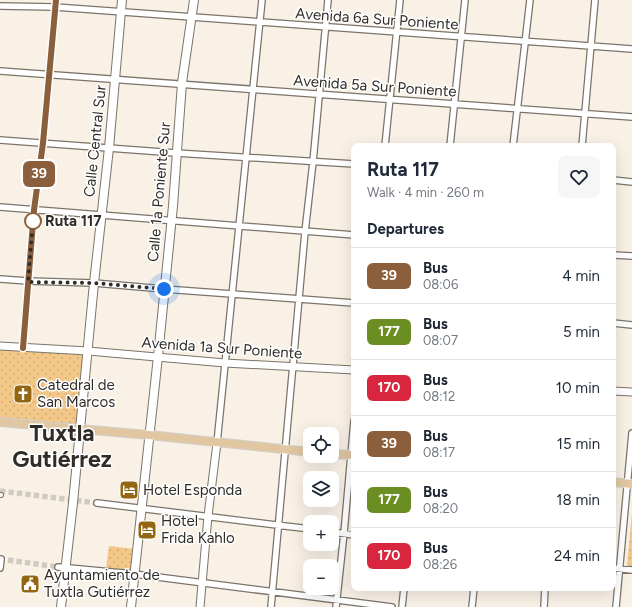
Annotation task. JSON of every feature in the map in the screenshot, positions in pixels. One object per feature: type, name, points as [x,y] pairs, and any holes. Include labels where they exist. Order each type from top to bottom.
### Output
[{"type":"main road","name":"Calle Central Sur","points":[[60,607],[61,568],[80,429],[109,148],[122,0]]},
{"type":"main road","name":"Calle 1a Poniente Sur","points":[[131,607],[158,356],[182,84],[194,0]]},
{"type":"main road","points":[[0,422],[150,435],[303,451]]},
{"type":"main road","points":[[339,454],[351,455]]},
{"type":"main road","points":[[616,482],[630,483]]},
{"type":"street","points":[[23,348],[34,210],[43,143],[56,0]]},
{"type":"street","points":[[200,607],[208,516],[240,227],[262,0]]},
{"type":"street","points":[[271,607],[280,526],[305,232],[320,94],[328,0]]},
{"type":"street","points":[[385,143],[400,0]]},
{"type":"street","points":[[450,143],[464,0]]},
{"type":"street","points":[[513,143],[530,0]]},
{"type":"street","points":[[582,143],[595,0]]},
{"type":"street","name":"Avenida 6a Sur Poniente","points":[[0,6],[55,7],[326,28],[632,49]]},
{"type":"street","name":"Avenida 5a Sur Poniente","points":[[0,71],[115,78],[632,117]]},
{"type":"street","points":[[0,140],[246,158],[351,164]]},
{"type":"street","points":[[616,180],[632,182]]},
{"type":"street","points":[[0,207],[351,235]]},
{"type":"street","points":[[616,255],[632,256]]},
{"type":"street","points":[[0,279],[28,282],[94,283],[351,303]]},
{"type":"street","points":[[616,323],[632,324]]},
{"type":"street","name":"Avenida 1a Sur Poniente","points":[[0,346],[158,356],[225,363],[351,370]]},
{"type":"street","points":[[616,391],[632,392]]},
{"type":"street","points":[[616,607],[616,568],[630,483],[632,433]]},
{"type":"street","points":[[336,607],[351,465]]},
{"type":"street","points":[[97,503],[303,528]]},
{"type":"street","points":[[339,533],[351,534]]},
{"type":"street","points":[[0,568],[3,559]]},
{"type":"street","points":[[61,568],[134,574],[202,584],[392,607]]},
{"type":"street","points":[[616,568],[632,570]]},
{"type":"street","points":[[402,607],[404,591]]},
{"type":"street","points":[[472,607],[474,591]]},
{"type":"street","points":[[544,607],[546,591]]},
{"type":"shaded area","points":[[0,350],[87,355],[80,427],[0,420]]},
{"type":"shaded area","points":[[632,512],[632,567],[627,566]]},
{"type":"shaded area","points":[[109,546],[136,549],[133,572],[106,568]]},
{"type":"tunnel","points":[[0,491],[97,503]]},
{"type":"tunnel","points":[[8,560],[58,567]]},
{"type":"bus line","name":"39","points":[[23,348],[34,210],[43,143],[56,0]]},
{"type":"place","name":"Ruta 117","points":[[33,221]]},
{"type":"place","name":"Catedral de San Marcos","points":[[23,394]]},
{"type":"place","name":"Hotel Esponda","points":[[129,490]]},
{"type":"place","name":"Hotel Frida Kahlo","points":[[147,530]]},
{"type":"place","name":"Ayuntamiento de Tuxtla Gutiérrez","points":[[30,584]]},
{"type":"district","name":"Tuxtla Gutiérrez","points":[[62,446]]},
{"type":"route","points":[[33,221],[28,282],[94,283],[164,289]]}]
